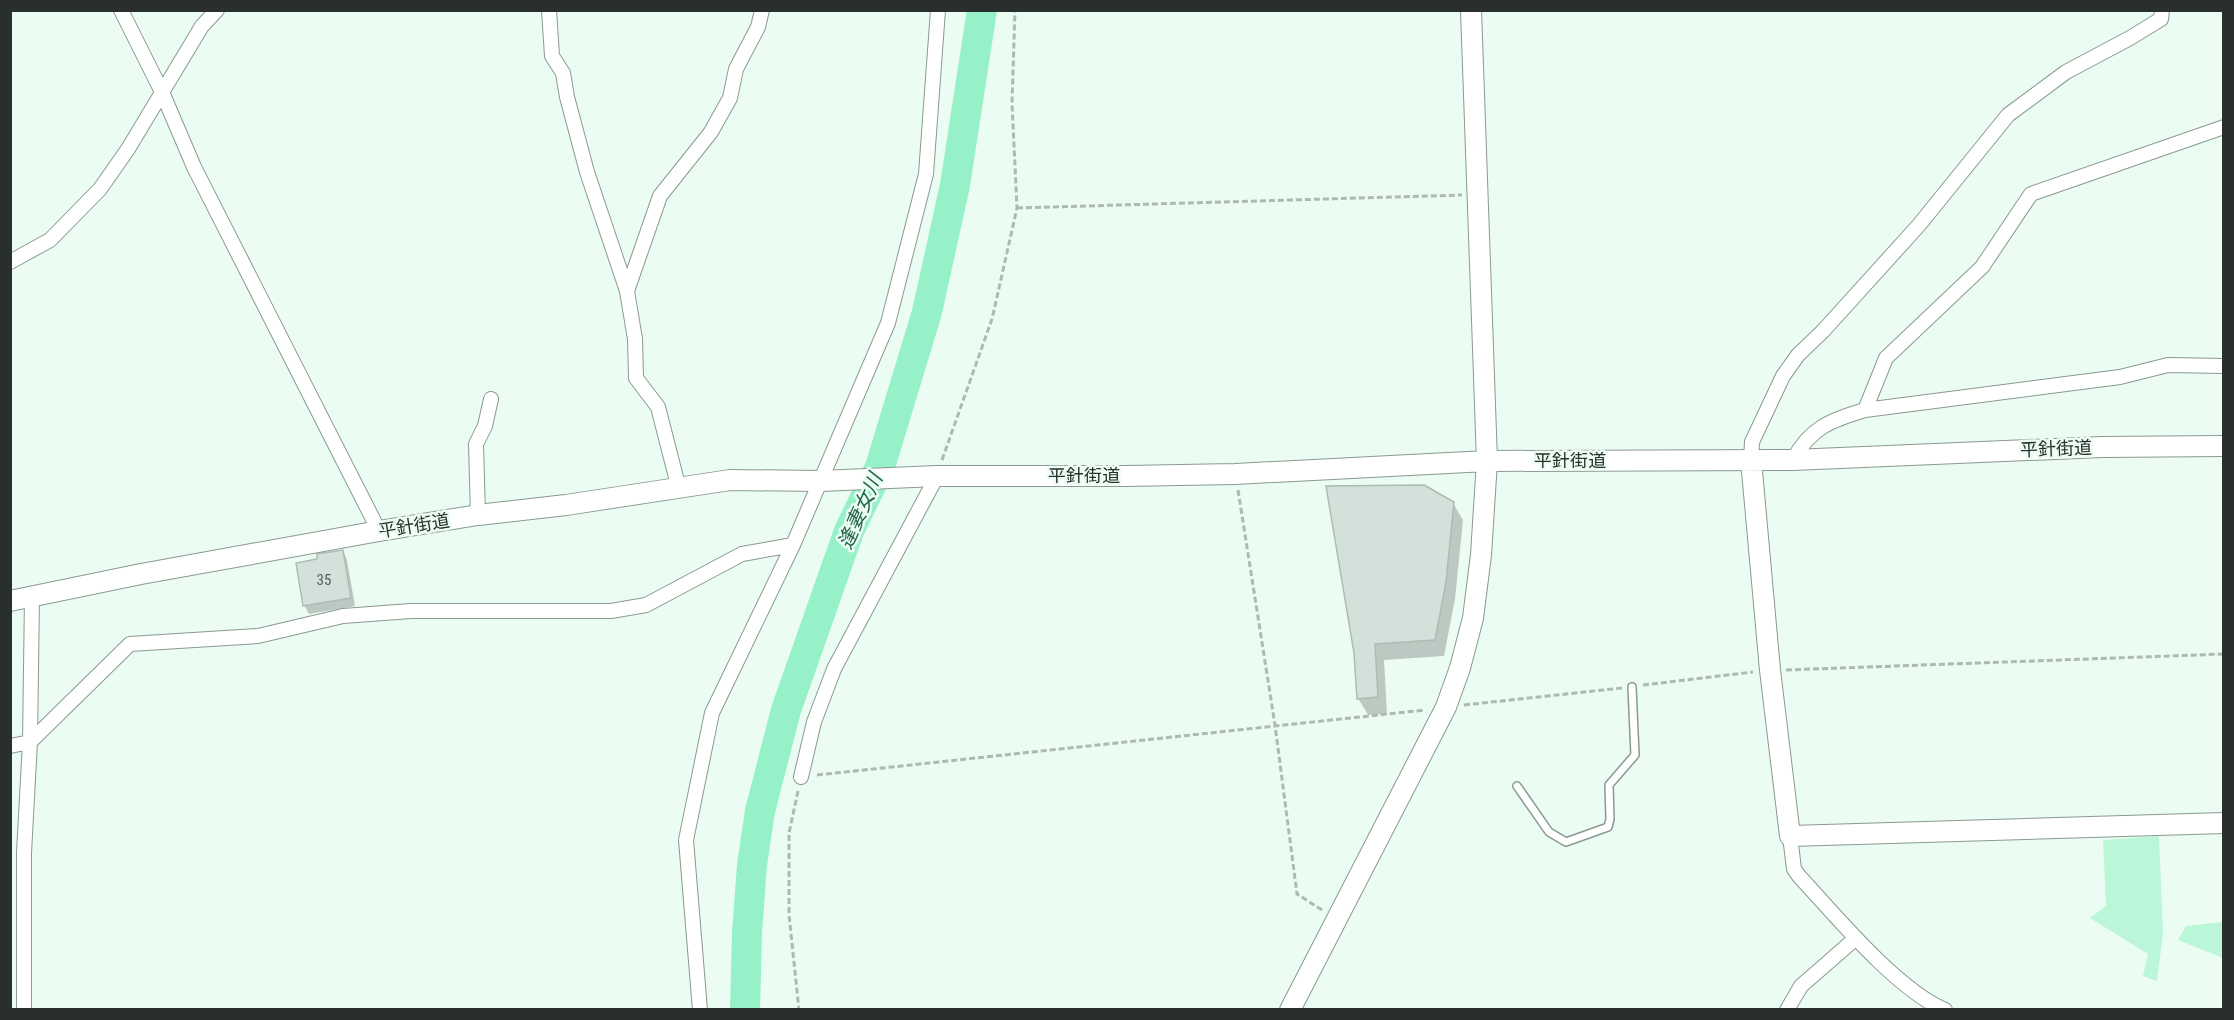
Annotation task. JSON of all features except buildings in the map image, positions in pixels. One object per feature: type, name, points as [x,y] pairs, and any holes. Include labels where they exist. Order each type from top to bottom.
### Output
[{"type":"street","points":[[121,10],[162,92],[194,167],[379,531]]},
{"type":"street","points":[[10,262],[50,240],[100,189],[128,149],[202,26],[217,10]]},
{"type":"street","points":[[549,10],[552,56],[563,73],[587,172],[627,291],[635,339],[636,378],[658,407],[680,489]]},
{"type":"street","points":[[627,291],[660,196],[711,132],[730,98],[736,69],[758,27],[762,10]]},
{"type":"street","points":[[700,1010],[686,840],[712,713],[793,545],[888,323],[926,174],[938,10]]},
{"type":"street","points":[[1290,1010],[1446,707],[1460,668],[1473,618],[1481,555],[1487,461],[1471,10]]},
{"type":"street","points":[[1945,1010],[1918,994],[1856,938],[1794,869],[1770,670],[1751,460],[1752,442],[1783,376],[1798,355],[1823,331],[1919,225],[2008,115],[2066,72],[2161,19],[2162,10]]},
{"type":"street","points":[[1865,410],[1886,358],[1982,267],[2031,194],[2223,127]]},
{"type":"street","points":[[1793,460],[1801,444],[1812,433],[1838,418],[1865,410],[2120,376],[2168,364],[2223,366]]},
{"type":"street","points":[[478,515],[476,444],[485,426],[491,399]]},
{"type":"street","name":"平針街道","points":[[10,601],[141,574],[379,531],[730,480],[820,481],[937,476],[1235,474],[1487,461],[1793,460],[2102,447],[2223,446]]},
{"type":"street","points":[[801,777],[814,722],[834,669],[937,476]]},
{"type":"street","points":[[10,746],[30,742],[130,644],[258,636],[343,616],[411,611],[611,611],[646,605],[742,554],[793,545]]},
{"type":"street","points":[[24,1010],[24,853],[30,742],[32,596]]},
{"type":"street","points":[[1790,836],[2223,823]]},
{"type":"street","points":[[1787,1010],[1801,986],[1856,938]]},
{"type":"lane","points":[[1517,786],[1549,832],[1566,842],[1608,827],[1610,819],[1609,785],[1635,755],[1632,687]]},
{"type":"path","points":[[937,476],[992,319],[1017,208],[1012,103],[1015,10]]},
{"type":"path","points":[[1017,208],[1477,195]]},
{"type":"path","points":[[1235,474],[1275,725],[1297,894],[1336,919]]},
{"type":"path","points":[[799,1010],[789,915],[789,833],[801,777],[1770,670],[2223,654]]},
{"type":"green space","points":[[2159,836],[2163,933],[2157,981],[2143,976],[2148,954],[2090,918],[2106,906],[2103,840]]},
{"type":"green space","points":[[2223,922],[2223,958],[2178,940],[2186,926]]},
{"type":"waterway","name":"逢妻女川","points":[[745,1010],[752,865],[760,811],[786,710],[849,531],[880,467],[927,312],[955,185],[982,10]]}]
